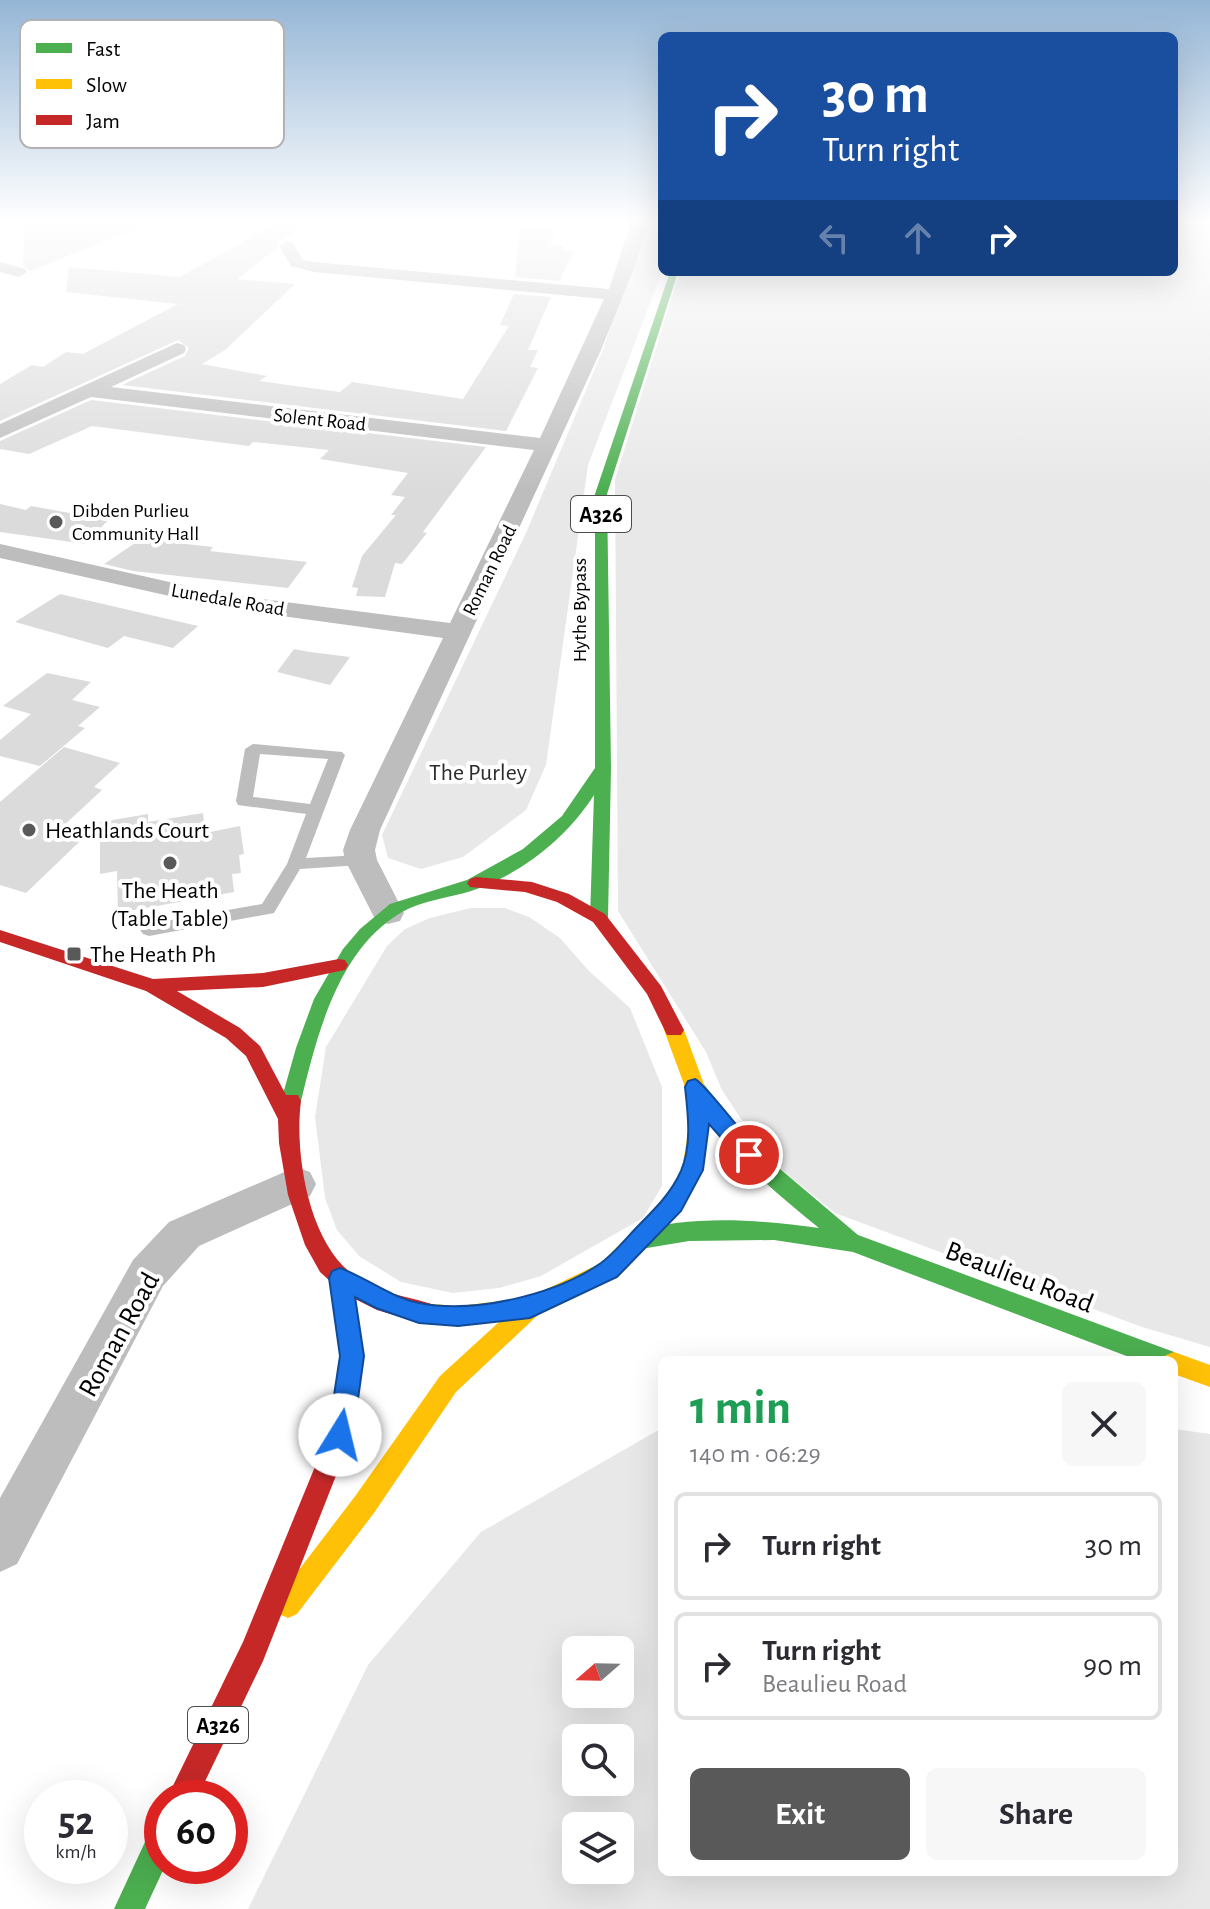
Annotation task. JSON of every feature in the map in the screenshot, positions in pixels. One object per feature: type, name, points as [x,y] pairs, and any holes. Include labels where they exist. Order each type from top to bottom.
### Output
[{"type":"main road","name":"Hythe Bypass","points":[[599,918],[603,768],[601,494],[661,312]]},
{"type":"main road","points":[[287,1116],[309,1029],[339,965],[388,913],[411,902],[476,883],[521,857],[552,834],[576,810],[603,768]]},
{"type":"main road","points":[[0,936],[153,986],[233,1033],[253,1051],[287,1116],[296,1184],[316,1245],[340,1278],[384,1301],[419,1313],[458,1316],[530,1308],[609,1270],[673,1205],[692,1170],[699,1126],[695,1087],[678,1039],[654,991],[599,918],[563,898],[526,886],[476,883]]},
{"type":"main road","points":[[153,986],[263,980],[339,965]]},
{"type":"main road","name":"Beaulieu Road","points":[[695,1087],[718,1121],[788,1194],[854,1243]]},
{"type":"main road","name":"Beaulieu Road","points":[[641,1240],[689,1232],[774,1231],[854,1243],[1155,1356]]},
{"type":"main road","name":"A326","points":[[191,1780],[253,1651],[340,1435],[352,1356],[340,1278]]},
{"type":"main road","name":"A326","points":[[253,1651],[365,1504],[448,1384],[530,1308]]},
{"type":"main road","points":[[1178,1364],[1210,1376]]},
{"type":"main road","points":[[129,1909],[144,1878]]},
{"type":"street","name":"Roman Road","points":[[361,860],[359,850],[365,830],[549,445],[607,312]]},
{"type":"street","points":[[0,432],[177,349]]},
{"type":"street","name":"Solent Road","points":[[91,391],[549,445]]},
{"type":"street","name":"Lunedale Road","points":[[2,553],[223,601],[458,632]]},
{"type":"street","points":[[361,860],[388,913]]},
{"type":"street","name":"Roman Road","points":[[0,1547],[148,1273],[184,1234],[296,1184]]},
{"type":"lane","points":[[149,930],[268,909],[295,864],[337,755],[253,749],[244,801],[309,809]]},
{"type":"lane","points":[[295,864],[361,860]]},
{"type":"green space","name":"The Purley","points":[[616,312],[647,312],[588,465],[546,765],[526,810],[463,857],[421,869],[388,858],[382,835],[526,533]]},
{"type":"green space","points":[[667,312],[1210,312],[1210,1347],[1142,1327],[835,1213],[766,1157],[722,1090],[706,1052],[618,911],[615,479]]},
{"type":"green space","points":[[471,908],[505,908],[529,917],[560,938],[589,971],[630,1008],[662,1087],[662,1186],[643,1218],[541,1276],[499,1288],[453,1293],[401,1282],[359,1256],[337,1230],[325,1198],[315,1117],[326,1047],[387,946],[405,929],[430,918]]},
{"type":"green space","points":[[658,1430],[658,1876],[1178,1876],[1178,1430],[1210,1434],[1210,1909],[248,1909],[368,1665],[481,1532]]},
{"type":"building","points":[[163,312],[265,312],[225,350],[202,364],[267,376],[259,381],[340,392],[352,382],[463,399],[509,326],[500,325],[506,312],[544,312],[528,350],[538,350],[530,367],[538,368],[506,431],[122,385],[185,356],[189,348],[178,340],[0,421],[0,384],[32,365],[43,367],[66,352],[83,354]]},
{"type":"building","points":[[91,400],[486,447],[423,532],[427,533],[402,564],[395,563],[385,597],[356,596],[358,588],[352,587],[362,556],[396,515],[391,515],[405,497],[391,495],[408,473],[320,459],[329,450],[253,442],[249,446],[92,426],[29,454],[0,449],[0,441]]},
{"type":"building","points":[[0,504],[26,510],[31,506],[108,520],[86,544],[0,532]]},
{"type":"building","points":[[141,539],[213,547],[210,551],[307,562],[288,588],[133,571],[104,564]]},
{"type":"building","points":[[60,594],[198,626],[173,648],[124,636],[108,648],[15,622]]},
{"type":"building","points":[[294,649],[350,657],[330,685],[277,672]]},
{"type":"building","points":[[47,673],[91,682],[72,700],[100,707],[78,726],[85,728],[40,766],[0,756],[0,740],[31,714],[3,706]]},
{"type":"building","name":"Heathlands Court","points":[[64,747],[120,763],[94,787],[102,790],[60,829],[100,822],[26,893],[0,885],[0,802]]},
{"type":"building","name":"The Heath (Table Table)","points":[[203,813],[205,833],[240,826],[244,854],[239,855],[241,873],[232,874],[234,892],[118,913],[117,871],[100,874],[100,822],[148,814],[148,822]]},
{"type":"traffic: fast","points":[[599,918],[603,768],[601,494],[661,312]]},
{"type":"traffic: fast","points":[[291,1101],[305,1048],[323,999],[349,954],[366,933],[396,908],[473,884],[529,852],[568,820],[603,768]]},
{"type":"traffic: fast","points":[[695,1087],[729,1130],[766,1169],[849,1239]]},
{"type":"traffic: fast","points":[[641,1240],[689,1232],[774,1231],[854,1243],[1155,1356]]},
{"type":"traffic: fast","points":[[340,1278],[352,1356],[343,1414]]},
{"type":"traffic: fast","points":[[129,1909],[144,1878]]},
{"type":"traffic: slow","points":[[432,1314],[458,1316],[530,1308],[609,1270],[673,1205],[692,1170],[699,1126],[695,1087],[674,1030]]},
{"type":"traffic: slow","points":[[288,1605],[365,1504],[448,1384],[530,1308]]},
{"type":"traffic: slow","points":[[1178,1364],[1210,1376]]},
{"type":"traffic: jam","points":[[476,883],[526,886],[563,898],[599,918],[654,991],[674,1030]]},
{"type":"traffic: jam","points":[[0,936],[153,986],[233,1033],[253,1051],[287,1116]]},
{"type":"traffic: jam","points":[[153,986],[263,980],[339,965]]},
{"type":"traffic: jam","points":[[291,1101],[289,1143],[298,1195],[316,1245],[328,1265],[341,1279],[373,1297],[397,1307],[432,1314]]},
{"type":"traffic: jam","points":[[191,1780],[253,1651],[340,1435],[343,1414]]},
{"type":"place","name":"Dibden Purlieu Community Hall","points":[[56,522]]},
{"type":"place","name":"Heathlands Court","points":[[29,830]]},
{"type":"place","name":"The Heath (Table Table)","points":[[170,863]]},
{"type":"place","name":"The Heath Ph","points":[[74,954]]},
{"type":"route","points":[[340,1435],[352,1356],[340,1278],[384,1301],[419,1313],[458,1316],[530,1308],[609,1270],[673,1205],[692,1170],[699,1126],[695,1087],[718,1121],[749,1155]]}]
